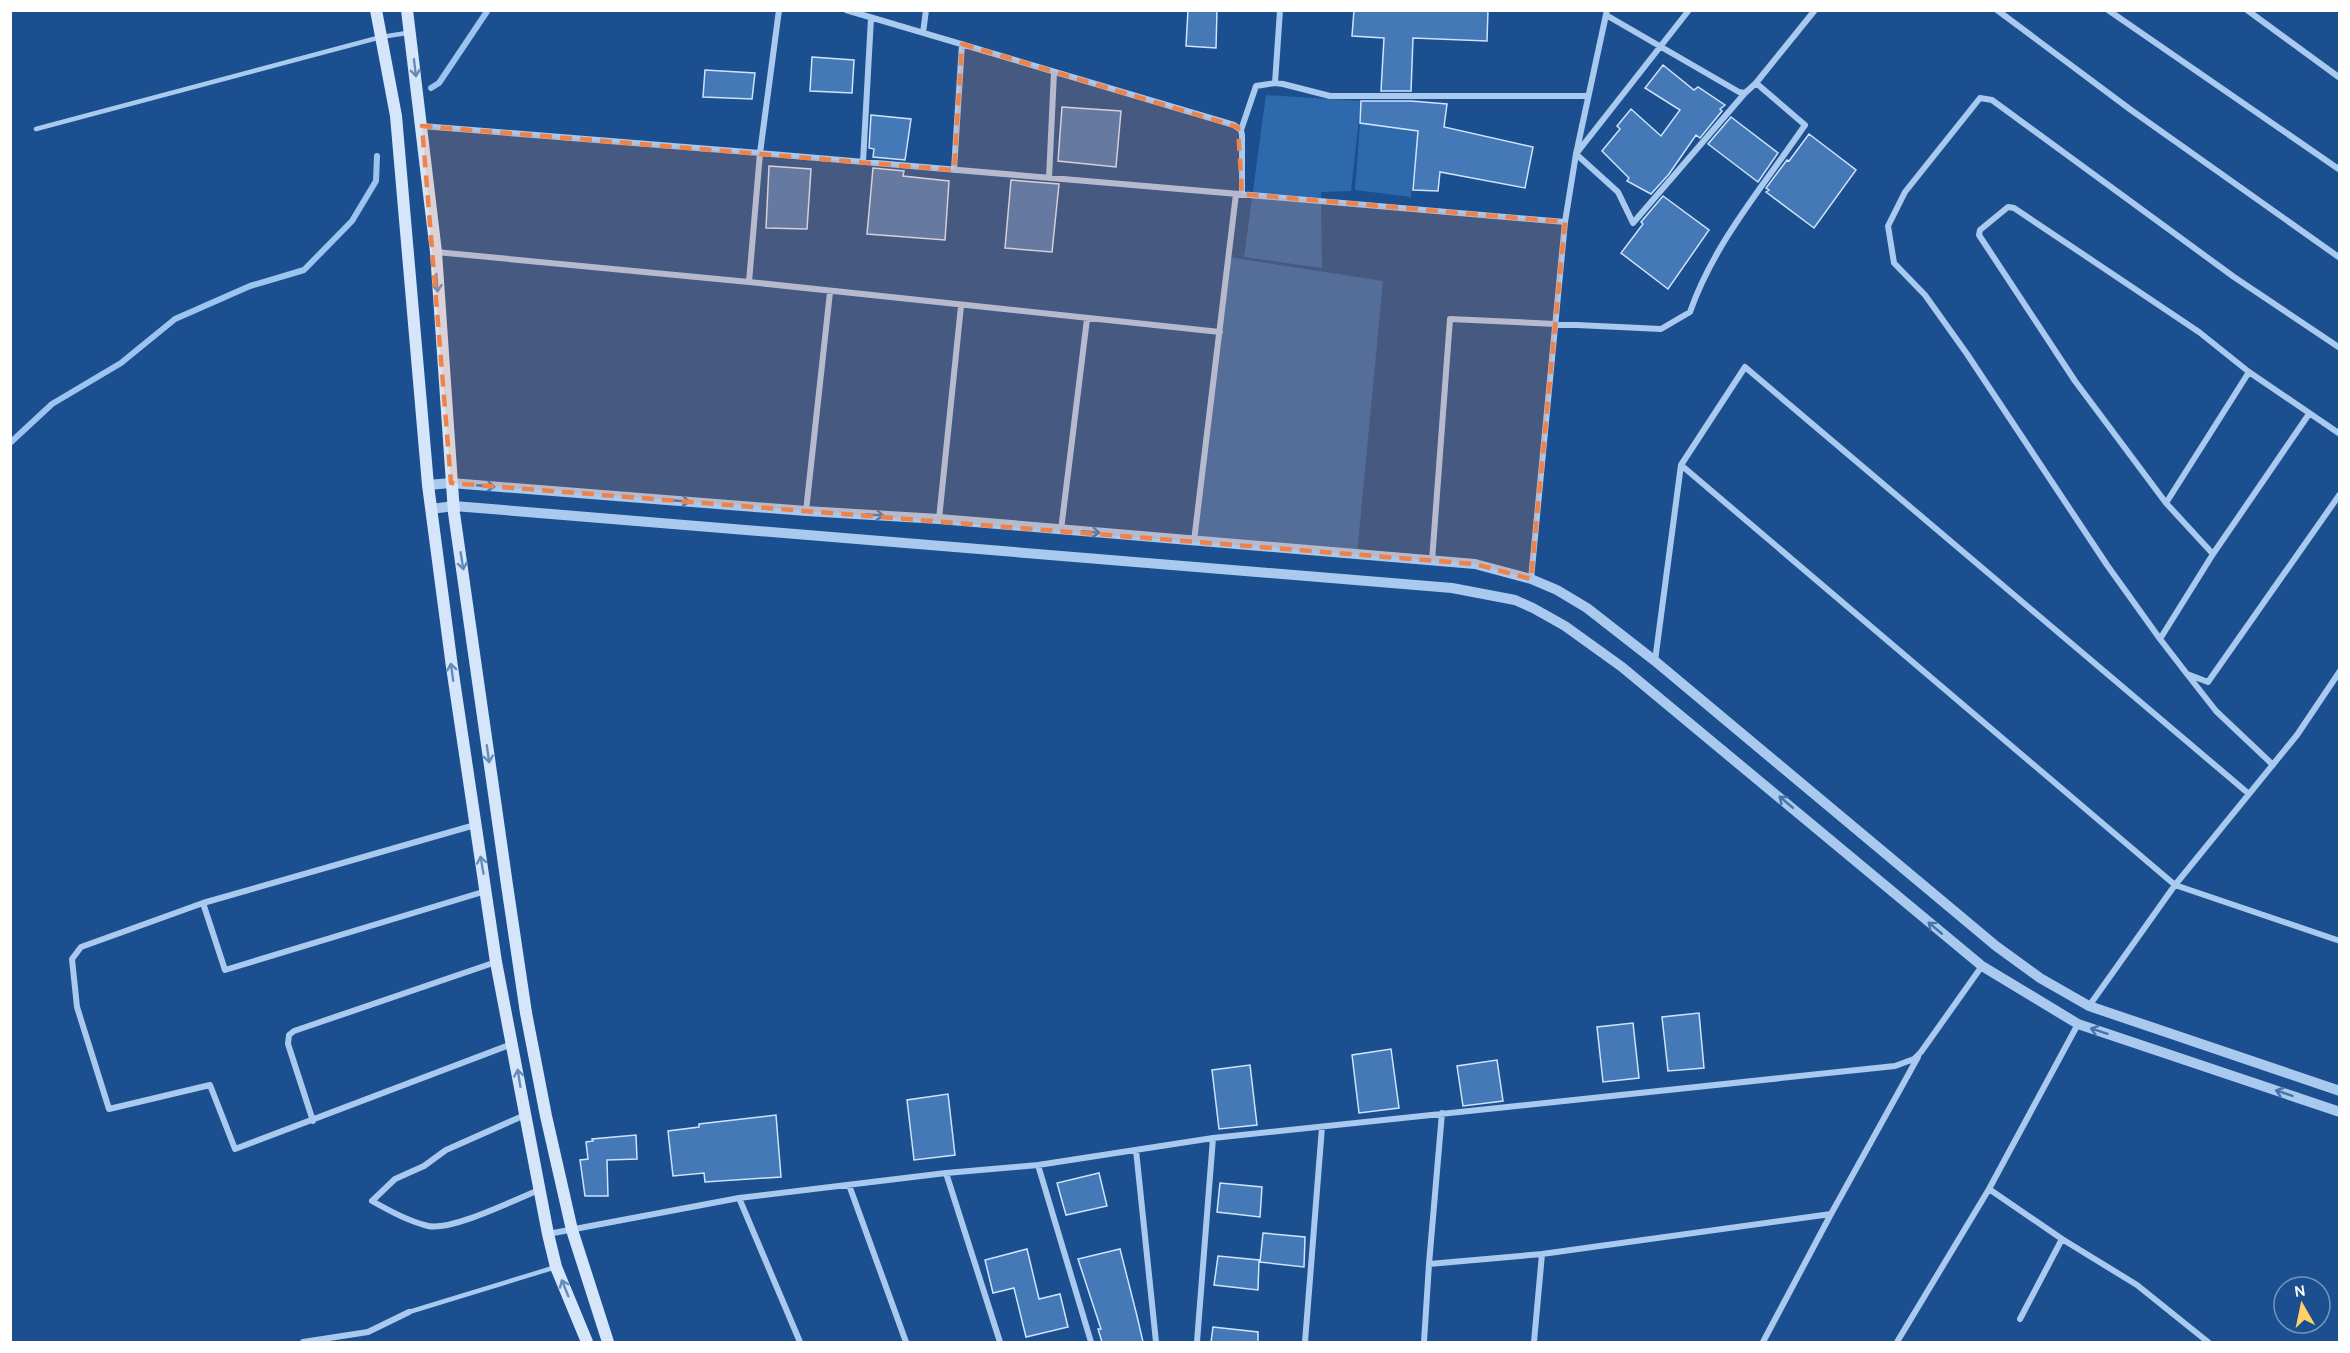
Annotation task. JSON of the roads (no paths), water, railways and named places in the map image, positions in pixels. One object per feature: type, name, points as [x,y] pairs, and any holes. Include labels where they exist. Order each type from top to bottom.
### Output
[{"type":"main road","points":[[376,10],[396,116],[431,509],[496,962],[548,1234],[556,1267],[587,1342]]},
{"type":"main road","points":[[407,10],[435,252],[454,506],[526,1013],[572,1230],[609,1342]]},
{"type":"street","points":[[749,282],[760,153],[779,10]]},
{"type":"street","points":[[846,10],[1234,125],[1241,130]]},
{"type":"street","points":[[923,33],[926,10]]},
{"type":"street","points":[[1275,83],[1280,10]]},
{"type":"street","points":[[1576,154],[1689,10]]},
{"type":"street","points":[[1576,154],[1618,192],[1633,223],[1756,83],[1815,10]]},
{"type":"street","points":[[1997,10],[2132,110],[2340,258]]},
{"type":"street","points":[[2108,10],[2340,170]]},
{"type":"street","points":[[2247,10],[2340,78]]},
{"type":"street","points":[[1531,579],[1565,222],[1576,154],[1607,13],[1739,92],[1745,93]]},
{"type":"street","points":[[863,162],[871,18]]},
{"type":"street","points":[[954,170],[962,44]]},
{"type":"street","points":[[1049,178],[1054,72]]},
{"type":"street","points":[[1194,541],[1239,194],[1241,130],[1256,86],[1275,83],[1330,96],[1588,96]]},
{"type":"street","points":[[1432,561],[1450,319],[1661,329],[1690,312],[1713,258],[1805,125],[1756,83]]},
{"type":"street","points":[[2273,765],[2216,711],[2160,639],[2107,565],[1967,354],[1925,295],[1894,263],[1888,226],[1905,192],[1980,98],[1992,100],[2234,277],[2340,348]]},
{"type":"street","points":[[422,126],[1565,222]]},
{"type":"street","points":[[2214,554],[2166,503],[2075,381],[1979,235],[1980,230],[2008,207],[2014,208],[2199,332],[2249,372],[2340,434]]},
{"type":"street","points":[[435,252],[749,282],[1220,332]]},
{"type":"street","points":[[806,511],[830,292]]},
{"type":"street","points":[[939,519],[961,306]]},
{"type":"street","points":[[1061,530],[1087,319]]},
{"type":"street","points":[[1655,661],[1681,465],[1745,367],[2249,794]]},
{"type":"street","points":[[2166,503],[2249,372]]},
{"type":"street","points":[[2160,639],[2214,554],[2309,414]]},
{"type":"street","points":[[1681,465],[2175,885],[2340,940]]},
{"type":"street","points":[[428,485],[452,483],[806,511],[939,519],[1475,564],[1531,579],[1571,598],[1655,661],[1996,945],[2048,983],[2090,1006],[2340,1091]]},
{"type":"street","points":[[2187,674],[2208,682],[2340,494]]},
{"type":"street","points":[[431,509],[454,506],[1441,587],[1515,600],[1565,626],[1622,667],[1982,966],[2078,1024],[2340,1112]]},
{"type":"street","points":[[2090,1006],[2175,885],[2297,735],[2340,671]]},
{"type":"street","points":[[475,825],[203,903],[81,947],[72,959],[77,1007],[109,1109],[210,1085],[234,1149],[513,1044]]},
{"type":"street","points":[[203,903],[225,970],[486,890]]},
{"type":"street","points":[[313,1121],[288,1044],[289,1035],[294,1030],[496,962]]},
{"type":"street","points":[[1763,1342],[1921,1052],[1982,966]]},
{"type":"street","points":[[1897,1342],[1989,1189],[2078,1024]]},
{"type":"street","points":[[548,1234],[739,1198],[946,1173],[1038,1165],[1213,1137],[1895,1066],[1914,1059],[1921,1052]]},
{"type":"street","points":[[1424,1342],[1442,1113]]},
{"type":"street","points":[[525,1115],[446,1150],[424,1166],[395,1179],[372,1201],[406,1219],[430,1226],[455,1224],[539,1190]]},
{"type":"street","points":[[1305,1342],[1322,1127]]},
{"type":"street","points":[[1197,1342],[1213,1137]]},
{"type":"street","points":[[1136,1150],[1156,1342]]},
{"type":"street","points":[[1038,1165],[1091,1342]]},
{"type":"street","points":[[946,1173],[1000,1342]]},
{"type":"street","points":[[849,1185],[906,1342]]},
{"type":"street","points":[[1989,1189],[2062,1239],[2137,1285],[2208,1342]]},
{"type":"street","points":[[739,1198],[801,1342]]},
{"type":"street","points":[[1429,1264],[1542,1254],[1831,1214]]},
{"type":"street","points":[[2020,1319],[2062,1239]]},
{"type":"street","points":[[1534,1342],[1542,1254]]},
{"type":"street","points":[[303,1342],[368,1332],[409,1312]]},
{"type":"lane","points":[[36,129],[381,36],[411,33]]},
{"type":"lane","points":[[409,1312],[556,1267]]},
{"type":"waterway","points":[[431,88],[439,83],[488,10]]},
{"type":"waterway","points":[[10,443],[52,404],[121,363],[175,319],[250,286],[304,270],[352,221],[376,181],[377,156]]}]
